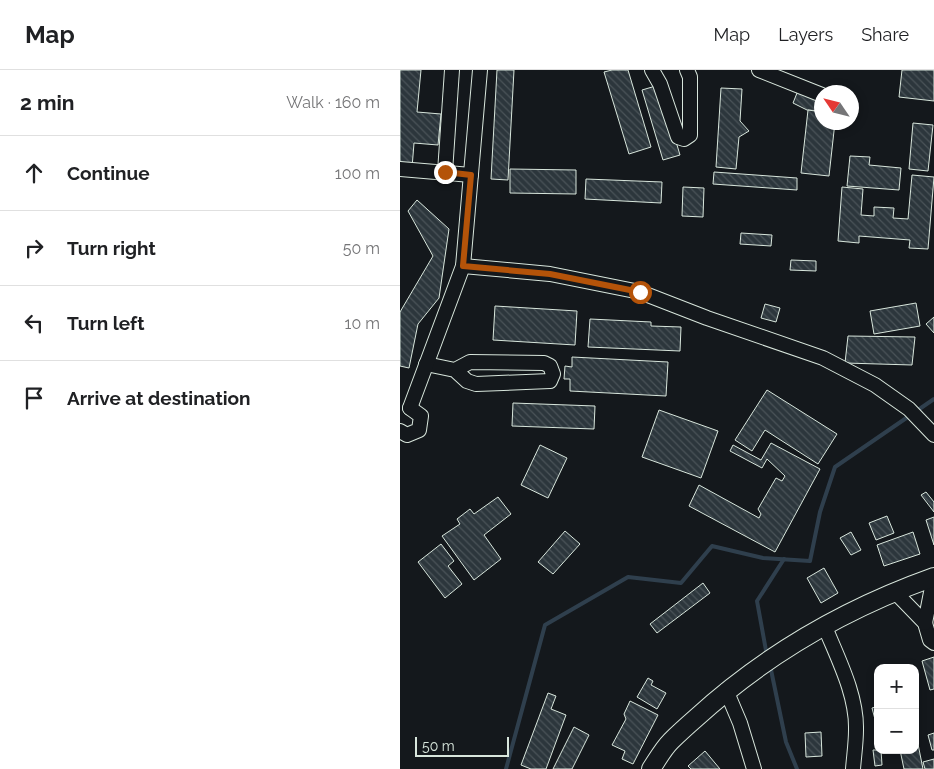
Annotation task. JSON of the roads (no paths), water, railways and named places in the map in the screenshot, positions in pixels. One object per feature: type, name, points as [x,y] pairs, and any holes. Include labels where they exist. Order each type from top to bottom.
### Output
[{"type":"main road","points":[[651,769],[670,742],[726,690],[768,661],[852,610],[894,591],[934,577]]},
{"type":"street","points":[[445,172],[452,70]]},
{"type":"street","points":[[400,430],[407,435],[420,430],[421,416],[405,410],[426,364],[463,266],[480,70]]},
{"type":"street","points":[[652,70],[660,84],[678,137],[684,139],[690,135],[690,77],[686,70]]},
{"type":"street","points":[[759,70],[814,92]]},
{"type":"street","points":[[400,169],[471,175]]},
{"type":"street","points":[[463,266],[550,274],[640,292],[823,358],[875,385],[909,409],[934,434]]},
{"type":"street","points":[[426,364],[455,370],[467,381],[476,384],[550,381],[553,374],[550,366],[544,363],[470,362],[455,370]]},
{"type":"street","points":[[924,623],[934,577]]},
{"type":"street","points":[[894,591],[924,623],[930,640],[934,643]]},
{"type":"street","points":[[825,627],[845,676],[854,707],[856,729],[853,769]]},
{"type":"street","points":[[726,690],[740,724],[754,769]]},
{"type":"waterway","points":[[506,769],[545,625],[628,577],[681,583],[712,546],[763,558],[810,561],[820,512],[835,467],[934,399]]},
{"type":"waterway","points":[[767,656],[757,601],[784,559]]},
{"type":"waterway","points":[[770,665],[786,742],[797,769]]}]
